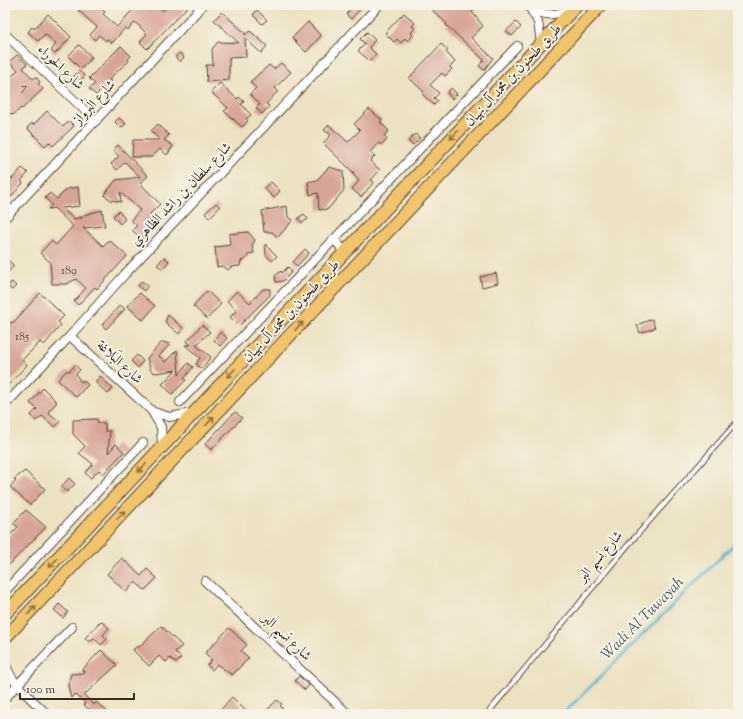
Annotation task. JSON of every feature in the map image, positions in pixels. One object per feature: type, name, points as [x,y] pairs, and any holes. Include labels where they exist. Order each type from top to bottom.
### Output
[{"type":"main road","name":"طريق طحنون بن محمد آل نهيان","points":[[6,639],[601,5]]},
{"type":"main road","name":"طريق طحنون بن محمد آل نهيان","points":[[5,614],[574,7]]},
{"type":"main road","points":[[344,278],[356,256],[403,205],[404,199],[400,192]]},
{"type":"street","name":"شارع البُرواز","points":[[5,218],[203,5]]},
{"type":"street","name":"شارع سلطان بن راشد الظاهري","points":[[5,405],[131,268],[379,5]]},
{"type":"street","points":[[541,43],[538,22],[526,5],[538,12],[548,15],[574,7]]},
{"type":"street","name":"شارع الحوراء","points":[[5,34],[96,121]]},
{"type":"street","points":[[180,402],[517,46]]},
{"type":"street","points":[[336,238],[345,242],[355,242]]},
{"type":"street","points":[[336,238],[341,247],[342,256]]},
{"type":"street","name":"شارع البَلاغة","points":[[70,336],[150,410],[161,427],[162,446]]},
{"type":"street","name":"شارع البَلاغة","points":[[150,410],[169,417],[193,413]]},
{"type":"street","points":[[5,591],[143,443]]},
{"type":"street","name":"شارع نسيم البر","points":[[205,581],[348,714]]},
{"type":"street","points":[[5,698],[72,628]]},
{"type":"street","points":[[5,663],[11,678],[47,714]]},
{"type":"street","points":[[5,679],[17,685]]},
{"type":"lane","name":"شارع نسيم البر","points":[[488,714],[629,544],[738,421]]},
{"type":"building","points":[[82,5],[97,5],[105,12],[103,14],[117,27],[137,5],[144,5],[151,11],[156,5],[163,11],[169,5],[189,5],[147,49],[140,42],[147,34],[135,22],[128,30],[125,28],[112,43],[107,39],[106,41],[99,35],[95,40],[90,35],[97,27],[78,10]]},
{"type":"building","points":[[355,5],[364,5],[351,19],[346,14]]},
{"type":"building","points":[[427,5],[479,5],[472,12],[483,26],[471,38],[493,58],[484,70],[479,66],[484,60]]},
{"type":"building","points":[[257,10],[267,20],[262,24],[253,15]]},
{"type":"building","points":[[222,12],[245,33],[245,35],[250,31],[267,46],[261,53],[245,38],[246,57],[229,58],[229,80],[207,82],[206,65],[213,65],[212,49],[218,42],[239,43],[214,20]]},
{"type":"building","points":[[404,13],[415,23],[412,26],[415,28],[411,33],[413,35],[408,41],[405,38],[401,43],[397,39],[394,42],[385,33]]},
{"type":"building","points":[[48,14],[71,37],[55,54],[51,51],[56,44],[45,34],[38,41],[28,32],[32,27],[34,29]]},
{"type":"building","points":[[308,22],[321,36],[306,52],[292,38]]},
{"type":"building","points":[[516,22],[521,27],[512,36],[506,31]]},
{"type":"building","points":[[367,32],[375,40],[369,47],[376,54],[370,61],[358,51],[365,44],[360,39]]},
{"type":"building","points":[[441,44],[448,50],[446,52],[455,62],[450,67],[452,69],[445,76],[442,73],[430,85],[439,93],[434,98],[438,101],[434,105],[422,94],[424,92],[409,78]]},
{"type":"building","points":[[79,45],[92,57],[81,69],[68,56]]},
{"type":"building","points":[[121,46],[131,56],[128,59],[129,61],[115,73],[109,80],[111,81],[96,95],[89,89],[95,84],[89,78]]},
{"type":"building","points":[[180,53],[184,57],[180,62],[175,57]]},
{"type":"building","points":[[17,55],[27,64],[23,68],[33,79],[36,77],[40,82],[38,84],[43,89],[22,109],[21,108],[13,115],[11,113],[5,120],[5,83],[18,70],[9,62]]},
{"type":"building","points":[[281,63],[291,72],[275,88],[278,91],[266,104],[269,106],[262,114],[256,108],[260,104],[250,94],[256,88],[250,82],[269,65],[274,69]]},
{"type":"building","points":[[79,71],[85,76],[80,81],[74,76]]},
{"type":"building","points":[[220,83],[237,99],[239,97],[244,102],[241,104],[251,115],[246,119],[248,121],[242,127],[224,111],[228,108],[211,92]]},
{"type":"building","points":[[451,88],[457,94],[452,99],[447,93]]},
{"type":"building","points":[[369,109],[382,120],[380,122],[389,131],[384,136],[387,139],[382,145],[379,143],[370,152],[375,156],[370,161],[380,170],[371,180],[374,182],[361,197],[352,189],[359,181],[351,172],[354,173],[323,143],[331,135],[324,130],[329,125],[348,142],[360,130],[354,124]]},
{"type":"building","points":[[47,111],[63,127],[69,121],[74,126],[53,146],[49,142],[45,146],[27,128],[32,123],[33,125]]},
{"type":"building","points":[[119,118],[126,124],[121,128],[115,122]]},
{"type":"building","points":[[158,124],[169,135],[164,140],[173,146],[167,155],[160,149],[152,157],[132,157],[133,140],[160,140],[151,131]]},
{"type":"building","points":[[415,134],[420,138],[413,145],[408,141]]},
{"type":"building","points":[[118,145],[148,176],[140,183],[160,204],[150,214],[158,222],[142,239],[132,230],[137,226],[131,220],[140,210],[120,192],[121,202],[111,200],[104,195],[116,180],[140,177],[125,162],[117,170],[111,164],[119,156],[113,150]]},
{"type":"building","points":[[329,167],[343,171],[344,190],[328,209],[319,210],[318,193],[310,195],[308,182],[317,180]]},
{"type":"building","points":[[22,168],[28,173],[21,181],[23,183],[5,204],[5,193],[11,187],[5,182],[5,173],[12,179]]},
{"type":"building","points":[[271,182],[280,191],[274,198],[264,188]]},
{"type":"building","points":[[78,187],[80,206],[62,208],[74,219],[81,217],[81,219],[84,215],[102,210],[105,226],[83,228],[103,246],[109,240],[127,256],[97,289],[95,287],[78,305],[74,301],[86,288],[76,279],[67,284],[52,284],[50,262],[40,253],[51,241],[56,245],[73,226],[54,208],[48,209],[52,205],[45,198],[50,193],[57,199],[67,189]]},
{"type":"building","points":[[216,203],[220,207],[209,218],[205,213]]},
{"type":"building","points":[[287,206],[288,217],[293,220],[278,237],[272,232],[264,232],[262,211]]},
{"type":"building","points":[[119,211],[125,219],[120,224],[113,216]]},
{"type":"building","points":[[304,214],[308,219],[302,223],[298,218]]},
{"type":"building","points":[[248,232],[255,240],[252,246],[254,253],[249,254],[246,259],[241,261],[240,266],[231,267],[228,270],[223,266],[217,267],[215,247],[230,245],[229,234]]},
{"type":"building","points":[[265,244],[277,256],[272,261],[266,255]]},
{"type":"building","points":[[305,249],[309,253],[297,266],[293,262]]},
{"type":"building","points":[[5,257],[14,266],[5,275]]},
{"type":"building","points":[[164,257],[169,261],[163,269],[157,265]]},
{"type":"building","points":[[288,267],[292,271],[283,281],[276,282],[275,276],[281,271],[282,273]]},
{"type":"building","points":[[496,273],[498,283],[482,287],[480,277]]},
{"type":"building","points":[[142,281],[148,286],[144,291],[138,286]]},
{"type":"building","points":[[12,282],[16,286],[12,290],[7,286]]},
{"type":"building","points":[[263,289],[270,289],[270,295],[239,326],[230,317],[237,310],[227,301],[237,291],[250,303]]},
{"type":"building","points":[[207,291],[221,304],[207,319],[193,306]]},
{"type":"building","points":[[40,293],[64,316],[58,322],[61,325],[44,345],[40,342],[22,360],[27,365],[8,385],[5,382],[5,345],[8,342],[5,340],[5,324],[14,322]]},
{"type":"building","points":[[140,293],[155,306],[143,320],[127,306]]},
{"type":"building","points":[[120,305],[125,309],[106,329],[102,325]]},
{"type":"building","points":[[168,315],[183,328],[179,334],[165,322]]},
{"type":"building","points":[[652,319],[655,328],[640,333],[637,325]]},
{"type":"building","points":[[202,325],[210,332],[196,345],[211,357],[201,369],[196,364],[200,358],[185,345],[191,345],[187,341]]},
{"type":"building","points":[[221,332],[227,338],[220,346],[214,340]]},
{"type":"building","points":[[162,342],[170,344],[159,356],[165,362],[177,350],[179,375],[188,363],[193,367],[184,379],[186,380],[172,394],[162,384],[176,370],[156,373],[151,371],[147,358]]},
{"type":"building","points":[[137,355],[143,361],[138,368],[131,361]]},
{"type":"building","points":[[75,365],[80,370],[76,374],[80,381],[84,381],[88,385],[76,397],[58,380],[66,371],[70,371]]},
{"type":"building","points":[[100,376],[113,389],[108,394],[95,382]]},
{"type":"building","points":[[43,388],[57,402],[48,412],[60,422],[55,427],[42,416],[36,421],[31,415],[37,409],[30,403]]},
{"type":"building","points":[[235,412],[242,418],[211,450],[205,444]]},
{"type":"building","points":[[97,419],[98,423],[105,423],[105,431],[110,431],[108,453],[116,444],[124,452],[103,474],[99,470],[91,478],[85,473],[93,464],[79,453],[85,446],[73,434],[73,420]]},
{"type":"building","points":[[25,471],[45,489],[30,505],[10,487],[16,480],[14,479]]},
{"type":"building","points":[[69,478],[75,484],[67,492],[61,487]]},
{"type":"building","points":[[26,510],[46,527],[5,569],[5,540],[18,527],[13,523]]},
{"type":"building","points":[[122,558],[141,576],[147,569],[157,578],[145,590],[135,582],[126,592],[107,574]]},
{"type":"building","points":[[59,604],[68,612],[63,618],[54,610]]},
{"type":"building","points":[[101,621],[109,628],[103,635],[107,639],[101,645],[94,638],[89,642],[85,638]]},
{"type":"building","points":[[161,626],[182,646],[175,652],[181,658],[176,663],[170,658],[166,662],[159,656],[149,666],[133,650],[137,646],[138,648]]},
{"type":"building","points":[[229,628],[247,645],[241,651],[249,658],[232,675],[217,664],[212,670],[207,665],[212,660],[205,653]]},
{"type":"building","points":[[101,650],[117,665],[84,695],[94,705],[96,702],[110,714],[88,714],[90,710],[84,705],[85,703],[75,694],[71,698],[68,686],[71,674],[85,673],[82,670]]},
{"type":"building","points":[[299,676],[309,685],[305,690],[295,681]]},
{"type":"building","points":[[232,697],[249,714],[217,714]]},
{"type":"building","points":[[277,700],[282,704],[280,706],[288,714],[263,714]]},
{"type":"waterway","name":"Wadi Al Tuwayah","points":[[563,714],[738,540]]}]
